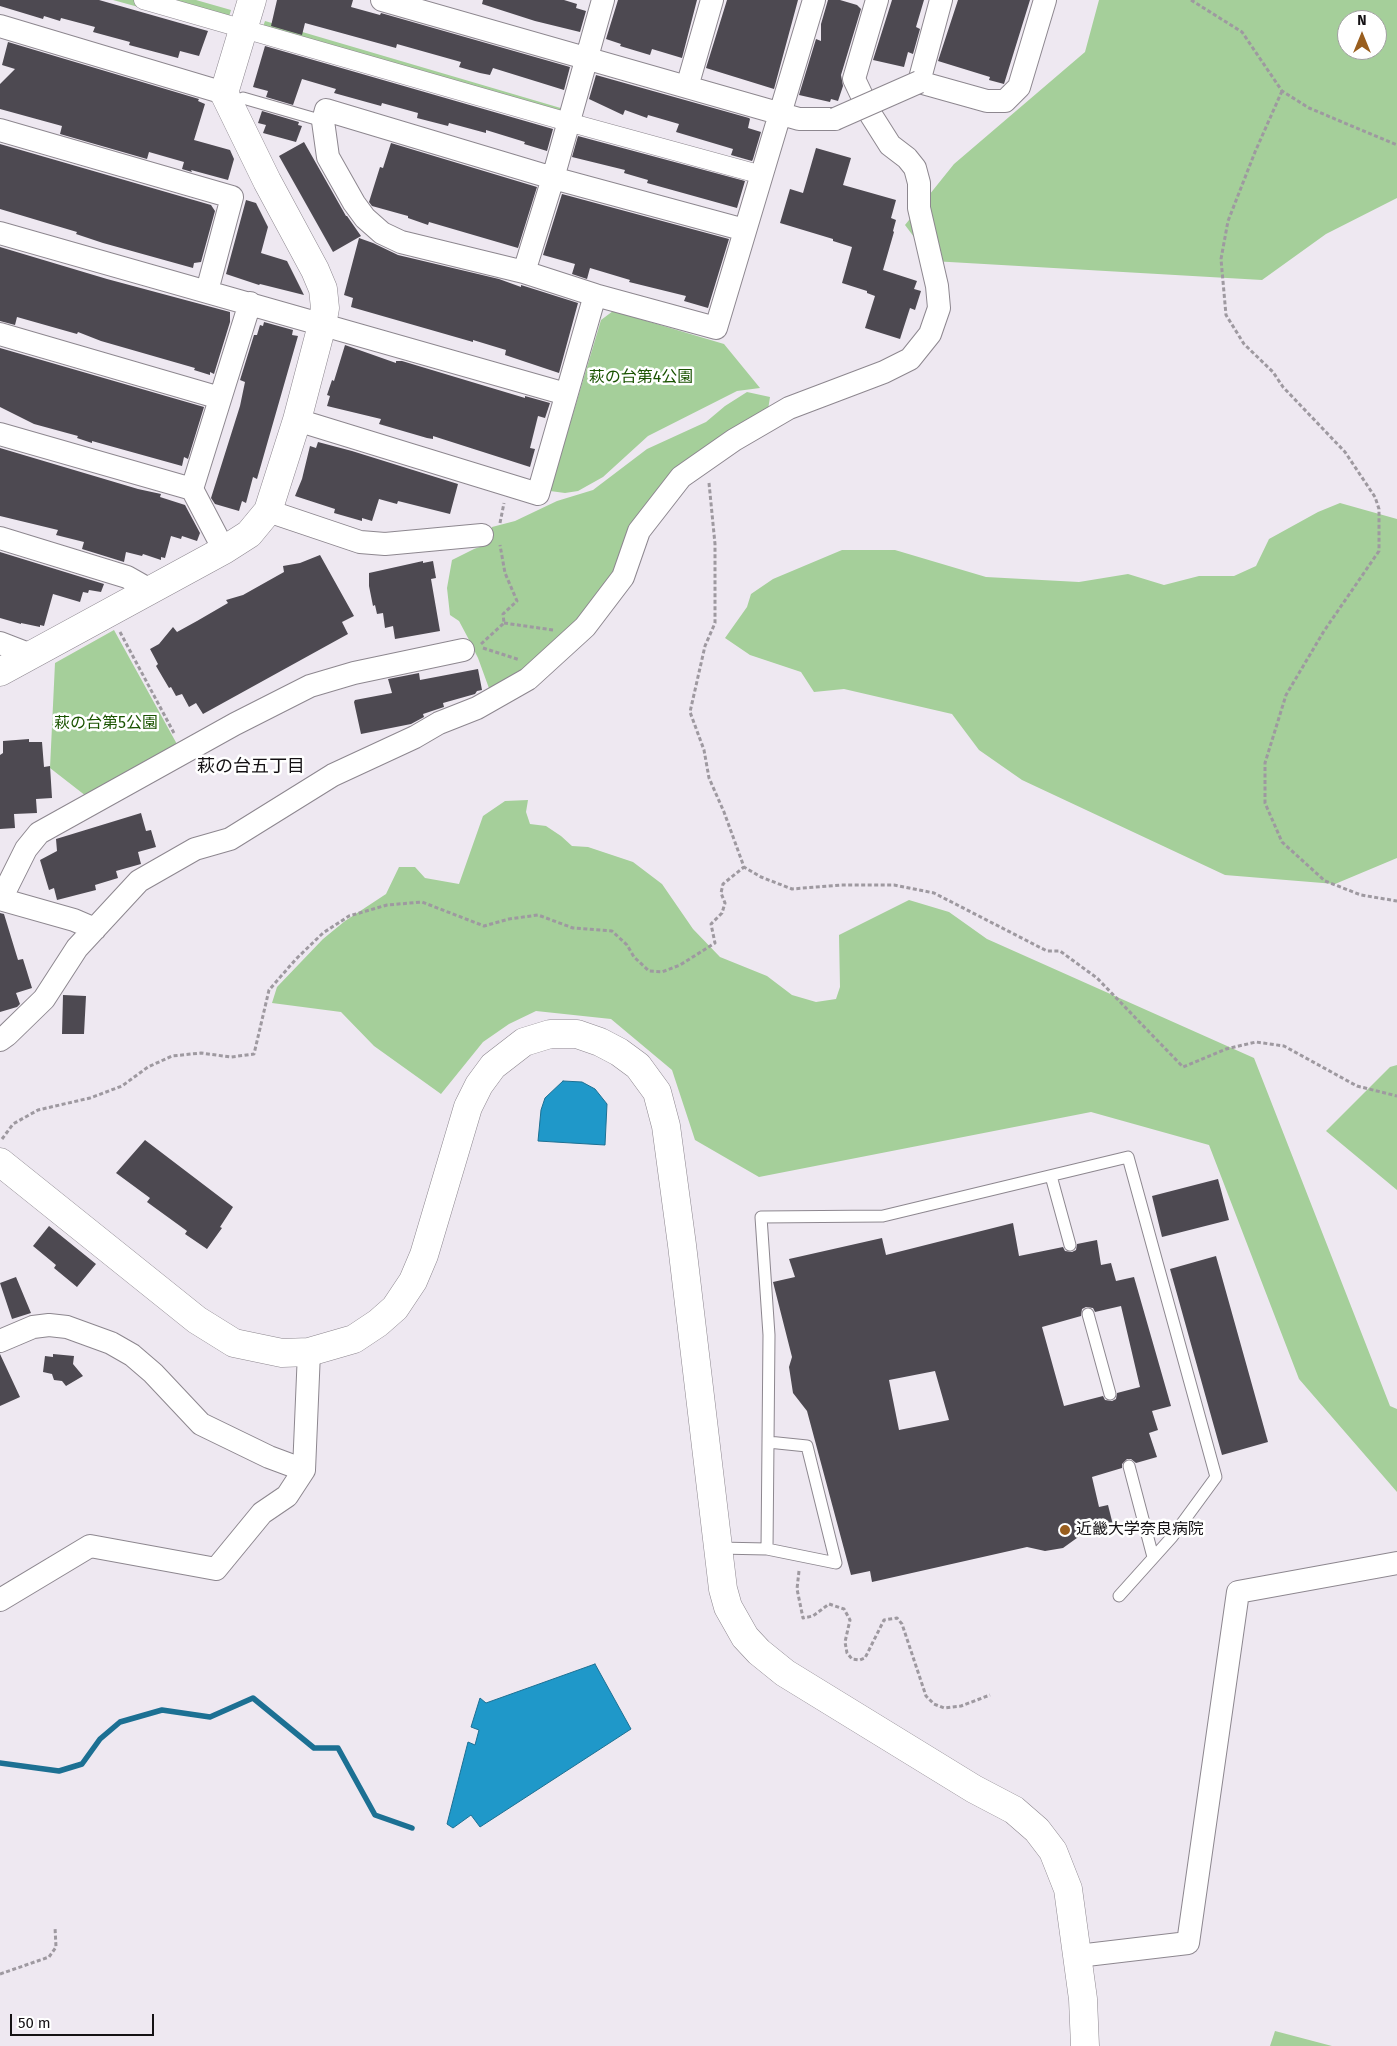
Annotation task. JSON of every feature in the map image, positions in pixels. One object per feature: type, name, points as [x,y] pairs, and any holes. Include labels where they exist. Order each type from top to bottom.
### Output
[{"type":"street","points":[[143,0],[568,122],[762,175]]},
{"type":"street","points":[[0,672],[224,550],[249,534],[259,525],[268,511],[297,420],[325,308],[323,289],[315,270],[267,181],[234,96],[244,28],[252,0]]},
{"type":"street","points":[[382,0],[799,119],[835,119],[919,82],[987,101],[1005,100],[1019,87],[1044,0]]},
{"type":"street","points":[[524,272],[553,178],[603,0]]},
{"type":"street","points":[[687,87],[712,0]]},
{"type":"street","points":[[745,230],[553,178],[326,110],[323,121],[328,157],[354,203],[382,233],[401,242],[524,272],[595,295],[716,328],[814,0]]},
{"type":"street","points":[[0,1040],[7,1036],[44,999],[77,948],[139,881],[195,849],[230,839],[333,775],[415,737],[439,723],[477,708],[528,680],[585,627],[623,577],[639,531],[681,477],[734,440],[789,408],[884,372],[910,359],[930,334],[939,308],[938,286],[919,208],[919,183],[915,168],[907,158],[890,145],[871,115],[854,79],[877,0]]},
{"type":"street","points":[[919,82],[941,0]]},
{"type":"street","points":[[0,26],[234,96]]},
{"type":"street","points":[[0,130],[232,198],[207,291]]},
{"type":"street","points":[[0,233],[566,394]]},
{"type":"street","points":[[297,420],[538,494],[595,295]]},
{"type":"street","points":[[224,550],[192,489],[250,303]]},
{"type":"street","points":[[0,334],[220,398]]},
{"type":"street","points":[[0,434],[192,489]]},
{"type":"street","points":[[268,511],[360,542],[384,544],[494,533]]},
{"type":"street","points":[[0,538],[127,577],[150,590]]},
{"type":"street","points":[[0,643],[31,655]]},
{"type":"street","points":[[95,929],[74,920],[1,899],[26,849],[39,833],[310,686],[354,673],[463,650]]},
{"type":"street","points":[[0,1162],[197,1320],[234,1344],[282,1353],[310,1352],[354,1339],[378,1323],[394,1308],[413,1281],[424,1254],[468,1107],[479,1085],[493,1066],[524,1042],[550,1034],[577,1034],[600,1042],[619,1052],[638,1066],[657,1092],[666,1126],[723,1589],[728,1607],[745,1637],[759,1652],[785,1673],[974,1789],[1014,1810],[1037,1830],[1053,1851],[1068,1889],[1083,2000],[1084,2046]]},
{"type":"street","points":[[0,1341],[33,1328],[49,1325],[67,1327],[111,1343],[132,1355],[153,1373],[201,1424],[269,1457],[304,1470]]},
{"type":"street","points":[[0,1600],[90,1546],[216,1569],[262,1513],[287,1496],[304,1470],[310,1352]]},
{"type":"street","points":[[1078,1956],[1188,1943],[1238,1592],[1397,1562]]},
{"type":"lane","points":[[234,96],[323,121]]},
{"type":"lane","points":[[767,1550],[769,1334],[761,1217],[883,1216],[1128,1157],[1216,1476],[1172,1537],[1119,1596]]},
{"type":"lane","points":[[1051,1176],[1070,1245]]},
{"type":"lane","points":[[1088,1314],[1110,1394]]},
{"type":"lane","points":[[718,1548],[767,1550],[836,1563],[807,1446],[768,1442]]},
{"type":"lane","points":[[1129,1466],[1153,1558]]},
{"type":"path","points":[[1191,0],[1242,32],[1282,91],[1309,108],[1397,145]]},
{"type":"path","points":[[1282,91],[1255,152],[1228,221],[1220,259],[1226,315],[1244,344],[1273,372],[1284,387],[1345,452],[1375,497],[1379,509],[1379,551],[1324,632],[1286,695],[1266,763],[1266,803],[1282,842],[1325,881],[1361,895],[1397,901]]},
{"type":"path","points":[[707,460],[715,544],[715,623],[705,646],[690,712],[704,750],[708,778],[724,812],[744,867],[761,878],[792,889],[841,885],[894,885],[934,893],[1047,951],[1060,951],[1097,978],[1183,1068],[1226,1049],[1256,1042],[1284,1046],[1358,1086],[1397,1096]]},
{"type":"path","points":[[504,623],[504,614],[518,601],[505,573],[494,533],[508,485]]},
{"type":"path","points":[[109,613],[185,753]]},
{"type":"path","points":[[542,669],[481,647],[481,643],[504,623],[556,630],[553,639],[564,648]]},
{"type":"path","points":[[0,1142],[13,1124],[38,1110],[90,1098],[122,1086],[148,1068],[172,1056],[200,1053],[231,1057],[254,1054],[269,990],[296,959],[323,933],[349,916],[387,905],[422,902],[484,926],[509,919],[538,915],[574,928],[612,930],[627,945],[634,957],[648,970],[662,972],[680,965],[715,943],[711,924],[722,913],[725,903],[721,893],[723,884],[744,867]]},
{"type":"path","points":[[801,1556],[797,1589],[803,1618],[813,1616],[828,1604],[844,1609],[850,1620],[846,1648],[847,1653],[852,1658],[860,1660],[865,1658],[884,1620],[897,1618],[902,1624],[926,1696],[934,1704],[944,1708],[961,1706],[990,1695]]},
{"type":"path","points":[[0,1974],[49,1957],[56,1947],[55,1927]]},
{"type":"green space","points":[[113,0],[196,0],[231,10],[225,31]]},
{"type":"green space","points":[[1099,0],[1397,0],[1397,198],[1326,234],[1262,280],[932,261],[905,225],[954,164],[1085,52]]},
{"type":"green space","points":[[265,21],[564,109],[560,126],[259,38]]},
{"type":"green space","name":"萩の台第4公園","points":[[613,311],[724,344],[760,388],[737,391],[648,436],[603,477],[578,491],[565,493],[550,491],[601,320]]},
{"type":"green space","points":[[747,392],[770,397],[768,410],[633,529],[612,574],[585,615],[524,674],[490,691],[478,658],[467,636],[459,621],[450,615],[447,588],[452,560],[488,544],[492,527],[515,521],[557,501],[593,490],[647,449],[706,422],[725,406]]},
{"type":"green space","points":[[1340,503],[1397,519],[1397,858],[1335,884],[1225,875],[1022,780],[979,750],[952,714],[844,689],[814,692],[801,672],[750,655],[725,638],[747,607],[751,594],[773,579],[842,550],[895,550],[986,577],[1079,582],[1128,574],[1164,585],[1199,576],[1234,576],[1256,566],[1269,539],[1318,512]]},
{"type":"green space","name":"萩の台第5公園","points":[[114,630],[178,746],[86,796],[50,768],[55,663]]},
{"type":"green space","points":[[528,800],[526,812],[530,824],[546,826],[572,846],[588,847],[633,862],[662,884],[693,929],[720,957],[767,976],[792,995],[816,1002],[836,999],[840,987],[839,935],[909,900],[949,912],[987,939],[1254,1058],[1390,1406],[1397,1409],[1397,1492],[1299,1379],[1209,1145],[1091,1112],[759,1177],[695,1140],[672,1070],[611,1019],[536,1011],[509,1024],[483,1042],[441,1094],[374,1046],[341,1012],[272,1003],[277,987],[323,939],[345,921],[386,894],[399,867],[415,867],[425,878],[459,884],[483,816],[505,801]]},
{"type":"green space","points":[[1397,1065],[1397,1190],[1326,1131],[1390,1067]]},
{"type":"green space","points":[[1275,2031],[1332,2046],[1270,2046]]},
{"type":"water","points":[[563,1081],[582,1082],[595,1089],[607,1104],[605,1145],[538,1141],[541,1110],[545,1098]]},
{"type":"water","points":[[595,1664],[631,1729],[480,1827],[471,1815],[453,1828],[447,1824],[468,1742],[475,1745],[479,1730],[471,1727],[480,1698],[486,1703]]},
{"type":"building","points":[[0,0],[99,0],[208,31],[199,56],[180,51],[178,58],[129,45],[130,42],[93,32],[95,27],[61,18],[60,21],[44,16],[43,19],[0,6]]},
{"type":"building","points":[[277,0],[353,0],[351,7],[380,15],[381,13],[570,67],[564,90],[493,68],[490,75],[480,73],[459,67],[461,62],[397,44],[396,48],[305,23],[302,35],[271,26]]},
{"type":"building","points":[[483,0],[564,0],[577,4],[576,8],[586,11],[580,32],[535,21],[482,4]]},
{"type":"building","points":[[618,0],[697,0],[682,58],[652,49],[650,55],[620,46],[621,44],[606,39]]},
{"type":"building","points":[[727,0],[798,0],[774,89],[706,68]]},
{"type":"building","points":[[828,0],[840,0],[857,5],[861,9],[841,75],[843,86],[838,101],[831,99],[830,102],[799,95],[816,39],[821,41],[821,24]]},
{"type":"building","points":[[892,0],[924,0],[916,27],[920,29],[913,54],[908,52],[904,67],[873,60]]},
{"type":"building","points":[[958,0],[1030,0],[1004,84],[989,80],[990,77],[938,61]]},
{"type":"building","points":[[8,42],[199,99],[198,101],[205,104],[194,140],[230,150],[234,159],[228,180],[182,169],[184,162],[149,152],[147,159],[60,134],[62,126],[0,109],[0,84],[15,69],[2,65]]},
{"type":"building","points":[[265,46],[553,129],[547,151],[486,130],[486,133],[449,123],[448,126],[417,118],[418,113],[382,103],[381,106],[334,93],[336,89],[302,79],[293,105],[266,97],[268,91],[253,87]]},
{"type":"building","points":[[596,75],[749,118],[748,128],[761,132],[752,161],[731,155],[733,149],[676,132],[679,124],[648,115],[647,118],[625,110],[623,115],[589,99]]},
{"type":"building","points":[[262,111],[299,122],[298,125],[302,126],[296,142],[263,133],[266,125],[258,123]]},
{"type":"building","points":[[578,136],[745,181],[737,208],[647,183],[648,180],[624,173],[625,170],[572,157]]},
{"type":"building","points":[[304,142],[346,216],[361,236],[333,252],[279,156]]},
{"type":"building","points":[[391,143],[537,187],[518,248],[429,222],[428,225],[408,218],[408,216],[372,206],[369,202],[380,167],[383,168]]},
{"type":"building","points":[[0,144],[211,205],[215,211],[201,262],[194,263],[193,268],[103,243],[76,234],[77,232],[0,209]]},
{"type":"building","points":[[816,148],[851,158],[843,185],[896,200],[891,218],[896,220],[894,232],[883,270],[917,281],[914,289],[921,291],[915,310],[910,308],[900,339],[865,328],[875,296],[867,293],[867,291],[842,283],[852,247],[833,241],[833,239],[780,223],[790,189],[803,193]]},
{"type":"building","points":[[562,194],[729,239],[708,308],[684,301],[686,296],[629,282],[630,280],[590,268],[587,279],[572,274],[575,264],[543,255]]},
{"type":"building","points":[[246,200],[256,203],[268,227],[261,253],[287,261],[304,295],[259,285],[226,274]]},
{"type":"building","points":[[359,238],[398,255],[499,279],[578,303],[559,373],[505,355],[506,350],[351,307],[353,298],[344,295]]},
{"type":"building","points":[[0,247],[107,279],[230,312],[230,322],[214,374],[210,372],[210,375],[194,370],[195,368],[101,341],[78,332],[77,334],[17,317],[15,325],[0,321]]},
{"type":"building","points":[[264,322],[293,330],[292,335],[298,336],[257,479],[253,477],[246,503],[242,501],[239,511],[215,504],[211,498],[240,406],[245,382],[240,380],[254,335],[257,335],[260,325],[263,326]]},
{"type":"building","points":[[345,345],[396,363],[396,361],[402,361],[525,398],[525,396],[550,403],[545,418],[538,416],[530,448],[535,449],[530,467],[433,436],[433,439],[427,438],[379,424],[381,419],[327,406],[330,396],[327,395],[332,380],[334,381]]},
{"type":"building","points":[[0,348],[204,407],[188,459],[184,457],[182,466],[92,441],[92,443],[77,438],[78,436],[34,424],[0,407]]},
{"type":"building","points":[[318,442],[458,484],[450,514],[398,501],[397,504],[379,499],[372,521],[362,518],[362,521],[334,513],[335,509],[295,496],[302,479],[310,446],[316,448]]},
{"type":"building","points":[[0,448],[138,489],[161,494],[160,497],[185,505],[200,533],[197,541],[182,536],[181,539],[171,536],[165,558],[161,557],[161,560],[143,554],[142,556],[126,552],[124,562],[82,549],[84,542],[56,535],[58,530],[0,516]]},
{"type":"building","points":[[0,552],[104,584],[101,592],[89,590],[88,593],[83,592],[80,602],[53,594],[44,626],[21,624],[0,618]]},
{"type":"building","points":[[320,555],[354,616],[342,622],[348,634],[203,714],[196,703],[189,707],[182,694],[176,696],[156,666],[158,664],[150,649],[159,644],[173,627],[177,632],[197,621],[228,603],[226,600],[243,595],[284,572],[283,566],[300,563]]},
{"type":"building","points":[[423,561],[423,563],[433,561],[436,578],[431,579],[440,631],[395,639],[393,626],[385,628],[383,613],[377,614],[375,605],[373,606],[369,586],[369,573]]},
{"type":"building","points":[[478,669],[482,690],[477,691],[475,694],[443,703],[444,707],[423,714],[424,717],[411,724],[361,734],[354,702],[355,700],[392,693],[388,679],[419,673],[420,680]]},
{"type":"building","points":[[29,739],[29,742],[42,742],[44,767],[50,766],[52,798],[36,799],[37,813],[14,814],[15,828],[0,829],[0,755],[3,753],[3,741]]},
{"type":"building","points":[[141,813],[146,831],[151,830],[156,847],[138,852],[141,864],[116,871],[118,878],[95,885],[96,890],[57,900],[54,888],[49,890],[40,860],[57,851],[56,839]]},
{"type":"building","points":[[0,913],[4,914],[18,960],[23,959],[32,988],[16,993],[20,1004],[17,1007],[0,1012]]},
{"type":"building","points":[[63,995],[86,996],[84,1034],[62,1034]]},
{"type":"building","points":[[145,1140],[233,1207],[220,1227],[222,1228],[207,1249],[185,1234],[187,1231],[147,1202],[150,1198],[116,1173]]},
{"type":"building","points":[[1218,1179],[1229,1220],[1162,1237],[1152,1196]]},
{"type":"building","points":[[1013,1223],[1019,1256],[1063,1247],[1065,1251],[1072,1252],[1076,1250],[1077,1244],[1097,1240],[1101,1265],[1111,1263],[1116,1281],[1134,1277],[1171,1406],[1152,1411],[1158,1430],[1149,1433],[1157,1457],[1136,1463],[1131,1459],[1127,1459],[1122,1464],[1122,1468],[1092,1477],[1099,1507],[1108,1505],[1113,1525],[1088,1530],[1063,1548],[1045,1551],[1027,1547],[872,1582],[870,1571],[851,1575],[807,1411],[793,1393],[789,1367],[792,1357],[773,1282],[795,1277],[789,1259],[882,1238],[886,1255]],"holes":[[[1121,1306],[1140,1387],[1117,1393],[1116,1399],[1112,1401],[1105,1400],[1103,1396],[1064,1406],[1042,1327],[1081,1316],[1082,1309],[1086,1307],[1093,1308],[1095,1312]],[[935,1371],[949,1420],[899,1430],[889,1380]]]},
{"type":"building","points":[[49,1226],[96,1264],[77,1287],[54,1268],[56,1265],[33,1246]]},
{"type":"building","points":[[1216,1256],[1268,1442],[1222,1455],[1170,1269]]},
{"type":"building","points":[[16,1277],[31,1313],[12,1319],[0,1283]]},
{"type":"building","points":[[0,1354],[20,1397],[0,1406]]},
{"type":"building","points":[[53,1354],[74,1356],[73,1364],[83,1376],[66,1386],[62,1381],[54,1380],[52,1374],[43,1372],[45,1356],[53,1357]]},
{"type":"waterway","points":[[0,1763],[59,1771],[82,1764],[100,1739],[120,1722],[162,1710],[210,1717],[253,1698],[314,1748],[338,1748],[375,1815],[412,1828]]},
{"type":"place","name":"近畿大学奈良病院","points":[[1065,1530]]},
{"type":"district","name":"萩の台五丁目","points":[[251,767]]}]
